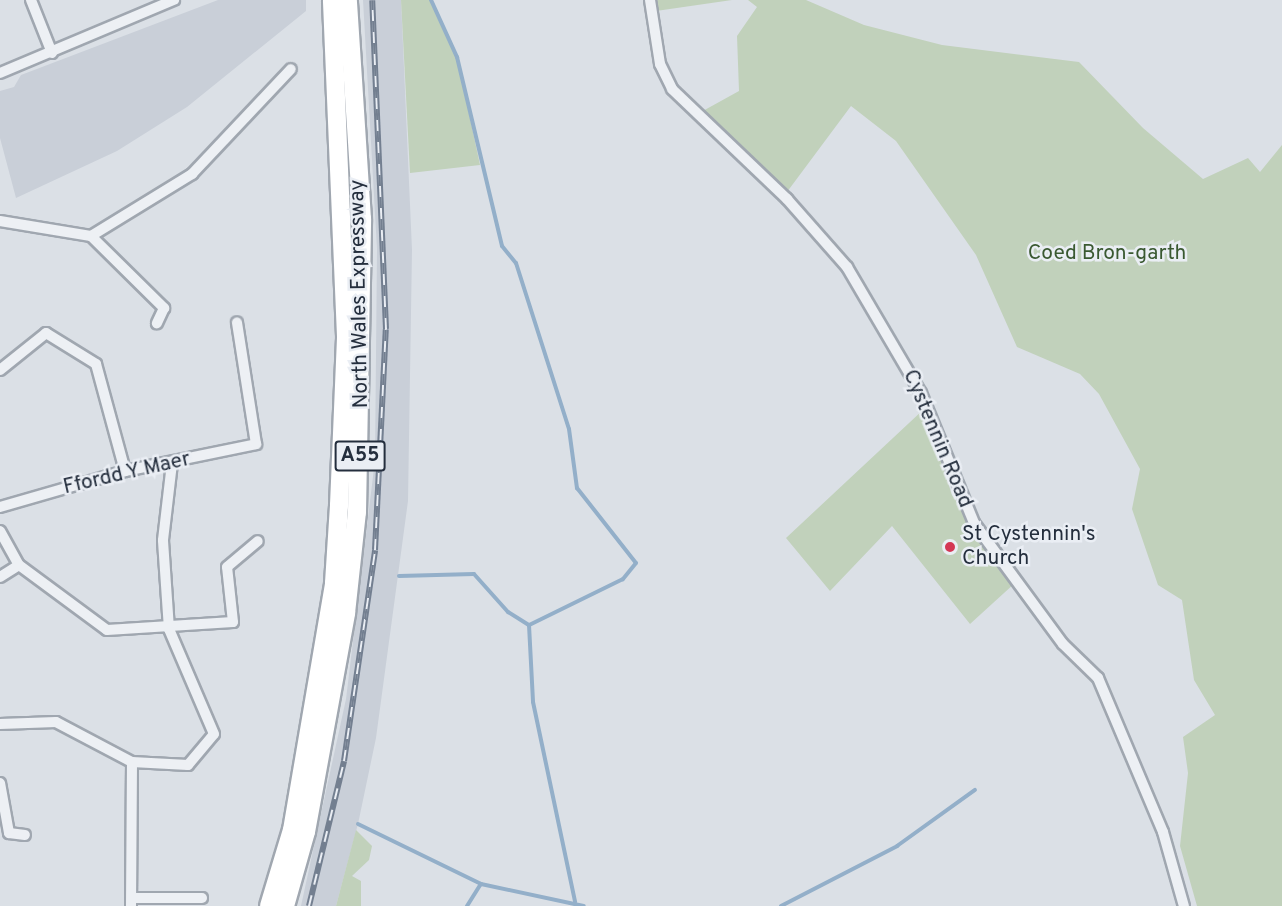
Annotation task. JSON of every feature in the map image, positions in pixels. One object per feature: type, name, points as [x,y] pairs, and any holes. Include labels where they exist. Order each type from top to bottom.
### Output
[{"type":"highway","name":"North Wales Expressway","points":[[269,906],[292,831],[334,583],[339,516],[346,336],[332,0]]},
{"type":"highway","name":"North Wales Expressway","points":[[285,906],[310,809],[346,613],[357,512],[362,219],[348,0]]},
{"type":"street","points":[[31,0],[52,53]]},
{"type":"street","points":[[0,73],[52,53],[152,4],[174,0]]},
{"type":"street","name":"Cystennin Road","points":[[650,0],[660,64],[672,89],[787,199],[847,267],[921,393],[974,523],[1063,644],[1098,678],[1160,822],[1184,906]]},
{"type":"street","points":[[91,236],[192,174],[291,69]]},
{"type":"street","points":[[0,221],[91,236],[164,308],[157,322]]},
{"type":"street","name":"Ffordd Y Maer","points":[[0,507],[125,471],[256,444],[237,322]]},
{"type":"street","points":[[0,370],[46,333],[96,364],[125,471]]},
{"type":"street","points":[[0,724],[56,722],[132,762],[188,765],[214,734],[169,629],[163,540],[172,463]]},
{"type":"street","points":[[0,531],[19,565],[107,630],[169,629],[233,622],[227,567],[258,541]]},
{"type":"street","points":[[0,577],[19,565]]},
{"type":"street","points":[[132,762],[132,902],[202,898]]},
{"type":"street","points":[[0,783],[9,833],[25,835]]},
{"type":"shaded area","points":[[218,0],[306,0],[306,11],[187,107],[117,151],[16,198],[0,138],[0,91],[14,87],[21,75]]},
{"type":"shaded area","points":[[363,0],[401,0],[412,250],[408,501],[376,738],[358,824],[336,906],[301,906],[346,699],[375,460],[377,249]]},
{"type":"green space","points":[[401,0],[431,0],[457,57],[480,165],[410,173]]},
{"type":"green space","points":[[655,0],[732,0],[656,11]]},
{"type":"green space","name":"Coed Bron-garth","points":[[748,0],[806,0],[864,25],[942,45],[1079,62],[1143,128],[1203,179],[1248,158],[1260,172],[1282,145],[1282,906],[1197,906],[1180,846],[1188,773],[1183,737],[1215,715],[1194,680],[1182,600],[1158,585],[1132,509],[1140,469],[1099,394],[1080,374],[1017,347],[976,255],[896,141],[851,106],[787,192],[701,112],[739,91],[737,36],[757,7]]},
{"type":"green space","points":[[924,409],[952,495],[1015,583],[970,624],[892,526],[830,591],[786,538]]},
{"type":"green space","points":[[356,830],[372,846],[369,860],[352,876],[361,881],[361,906],[336,906]]},
{"type":"waterway","points":[[431,0],[457,57],[502,246],[516,263],[569,429],[577,488],[636,563],[623,579],[529,625],[533,702],[575,902]]},
{"type":"waterway","points":[[399,576],[474,574],[508,612],[529,625]]},
{"type":"waterway","points":[[781,906],[897,846],[975,790]]},
{"type":"waterway","points":[[358,824],[481,884]]},
{"type":"waterway","points":[[467,906],[481,884],[584,906]]},
{"type":"railway","points":[[309,906],[344,761],[375,550],[386,329],[372,0]]},
{"type":"place","name":"St Cystennin's Church","points":[[950,547]]}]
